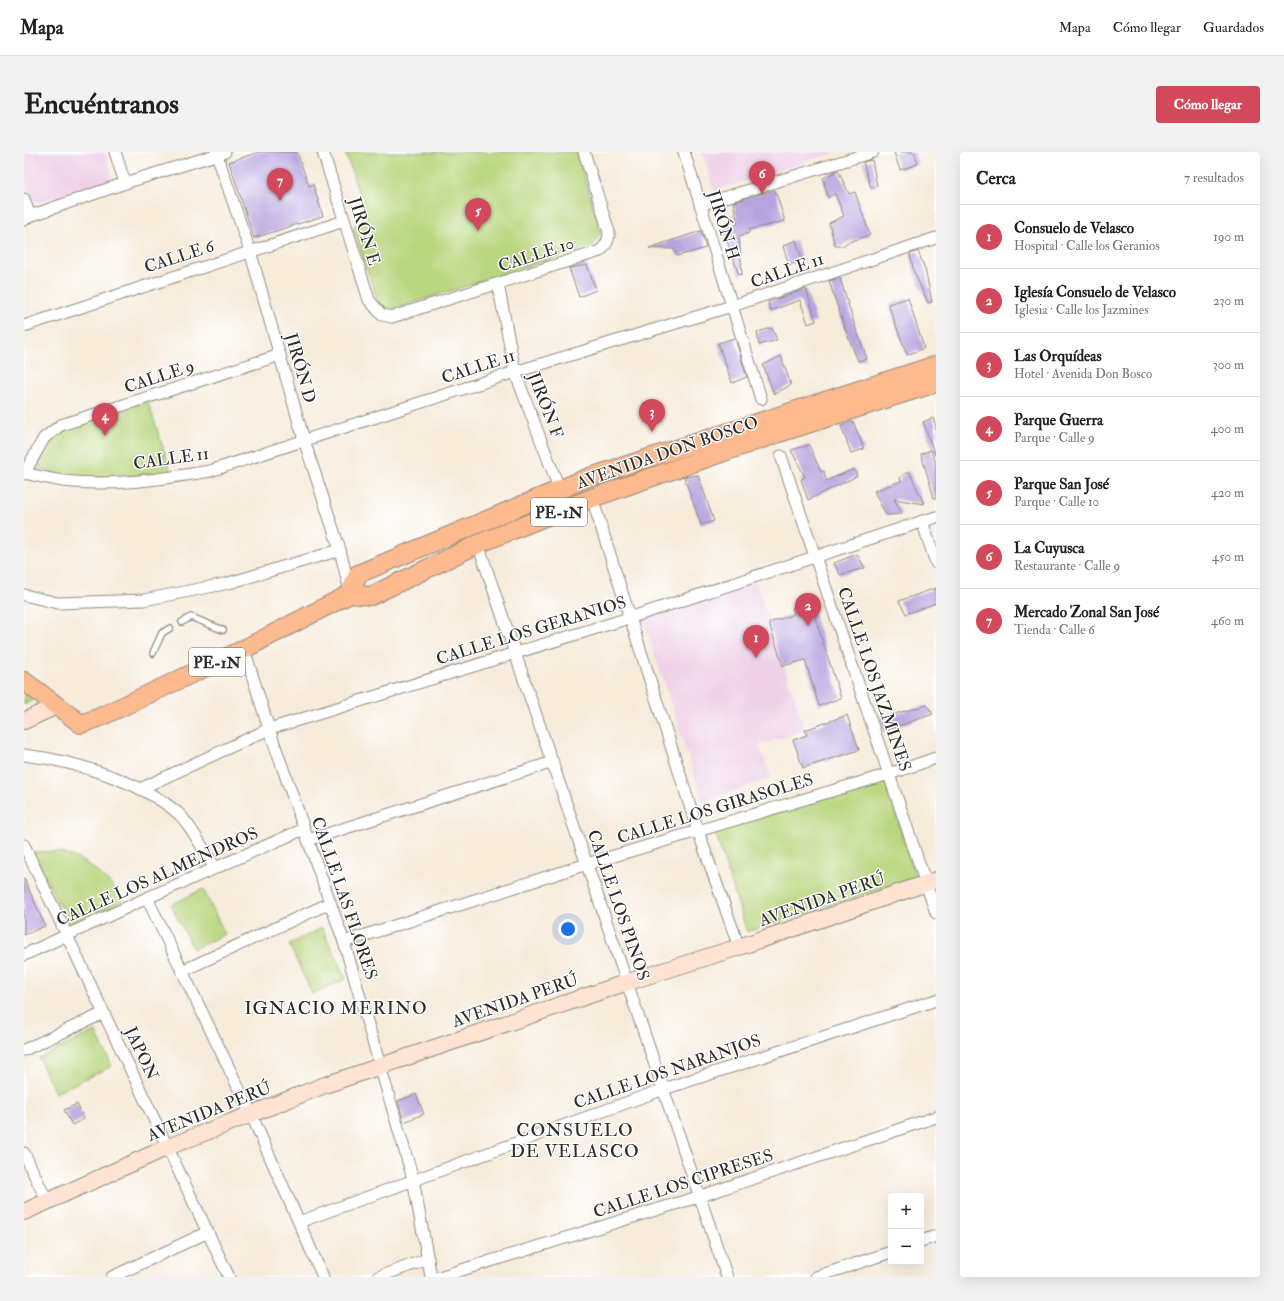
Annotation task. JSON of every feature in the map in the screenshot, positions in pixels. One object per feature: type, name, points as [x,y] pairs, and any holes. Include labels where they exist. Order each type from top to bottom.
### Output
[{"type":"main road","name":"AVENIDA DON BOSCO","points":[[936,365],[767,418],[559,488],[358,574],[350,594],[371,596],[478,544],[592,498],[773,435],[936,383]]},
{"type":"main road","points":[[767,418],[773,435]]},
{"type":"main road","name":"PE-1N","points":[[24,681],[81,724],[98,718],[244,649],[350,594]]},
{"type":"street","points":[[115,152],[126,183]]},
{"type":"street","name":"JIRÓN E","points":[[323,152],[369,300],[382,315]]},
{"type":"street","name":"CALLE 10","points":[[382,315],[392,317],[600,251],[606,246],[609,239],[609,232],[584,152]]},
{"type":"street","name":"JIRÓN H","points":[[684,152],[761,399]]},
{"type":"street","points":[[24,199],[26,217],[219,153]]},
{"type":"street","name":"JIRÓN D","points":[[219,153],[250,251],[304,440],[340,550],[350,594]]},
{"type":"street","points":[[700,205],[868,153]]},
{"type":"street","name":"CALLE 6","points":[[24,326],[344,221]]},
{"type":"street","name":"CALLE 11","points":[[24,473],[64,481],[103,482],[174,477],[210,471],[515,372],[732,306],[936,238]]},
{"type":"street","name":"JIRÓN F","points":[[498,284],[515,372],[559,488]]},
{"type":"street","name":"CALLE 9","points":[[24,473],[44,438],[61,425],[280,355]]},
{"type":"street","name":"CALLE LOS JAZMINES","points":[[781,456],[889,774],[931,882],[936,913]]},
{"type":"street","points":[[592,498],[698,831],[739,947]]},
{"type":"street","name":"CALLE LOS GERANIOS","points":[[140,789],[269,729],[629,618],[936,517]]},
{"type":"street","points":[[922,521],[936,563]]},
{"type":"street","name":"CALLE LOS PINOS","points":[[478,544],[516,652],[727,1277]]},
{"type":"street","points":[[24,595],[58,603],[144,600],[229,583],[340,550]]},
{"type":"street","name":"CALLE LAS FLORES","points":[[244,649],[269,729],[344,942],[413,1179],[431,1277]]},
{"type":"street","points":[[24,721],[56,706]]},
{"type":"street","points":[[24,755],[53,758],[107,775],[140,789],[180,815],[215,868]]},
{"type":"street","name":"CALLE LOS GIRASOLES","points":[[344,942],[588,864],[889,774],[936,758]]},
{"type":"street","points":[[308,840],[553,762]]},
{"type":"street","name":"CALLE LOS ALMENDROS","points":[[24,955],[68,936],[147,898],[304,829]]},
{"type":"street","name":"JAPON","points":[[25,849],[68,936],[229,1277]]},
{"type":"street","name":"AVENIDA PERÚ","points":[[24,1212],[168,1147],[325,1085],[628,982],[739,947],[931,882]]},
{"type":"street","points":[[147,898],[251,1114],[323,1277]]},
{"type":"street","points":[[182,971],[330,903]]},
{"type":"street","name":"CALLE LOS NARANJOS","points":[[299,1222],[413,1179],[664,1089],[936,1000]]},
{"type":"street","points":[[24,1050],[104,1013]]},
{"type":"street","name":"CALLE LOS CIPRESES","points":[[438,1277],[700,1196],[936,1117]]},
{"type":"street","points":[[24,1153],[47,1202]]},
{"type":"street","points":[[112,1277],[208,1232]]},
{"type":"street","points":[[924,1240],[936,1236]]},
{"type":"street","points":[[816,1277],[888,1253]]},
{"type":"street","points":[[378,1277],[428,1259]]},
{"type":"lane","points":[[182,622],[191,617],[223,630]]},
{"type":"lane","points":[[154,653],[162,633],[170,628]]},
{"type":"shaded area","points":[[24,152],[105,152],[112,175],[108,183],[39,202],[32,199],[24,175]]},
{"type":"shaded area","points":[[702,152],[836,152],[714,191]]},
{"type":"shaded area","points":[[756,582],[805,730],[759,745],[771,778],[703,802],[643,619]]},
{"type":"green space","points":[[345,152],[577,152],[601,233],[592,246],[394,309],[383,307],[378,302],[353,228],[355,225],[368,221]]},
{"type":"green space","points":[[148,402],[171,472],[86,479],[32,468],[56,429]]},
{"type":"green space","points":[[24,687],[37,698],[24,705]]},
{"type":"green space","points":[[884,778],[916,878],[747,932],[715,832]]},
{"type":"green space","points":[[32,852],[57,852],[77,858],[104,877],[123,901],[70,926]]},
{"type":"green space","points":[[203,889],[225,934],[193,949],[171,905]]},
{"type":"green space","points":[[322,928],[346,979],[312,994],[289,944]]},
{"type":"green space","points":[[95,1031],[112,1066],[55,1093],[39,1058]]},
{"type":"building","points":[[259,152],[297,152],[309,186],[313,184],[323,216],[254,238],[229,162]]},
{"type":"building","points":[[894,152],[914,152],[918,164],[900,170]]},
{"type":"building","points":[[872,160],[877,186],[871,188],[863,162]]},
{"type":"building","points":[[838,170],[849,194],[855,192],[870,235],[846,243],[843,246],[835,246],[829,223],[844,216],[835,193],[828,198],[823,178]]},
{"type":"building","points":[[775,190],[785,221],[749,230],[749,233],[739,236],[742,274],[739,275],[726,241],[725,229],[738,224],[733,202]]},
{"type":"building","points":[[701,231],[706,248],[677,256],[674,249],[649,248]]},
{"type":"building","points":[[796,240],[802,260],[789,265],[783,246]]},
{"type":"building","points":[[918,251],[925,269],[932,302],[928,303],[914,272],[910,254]]},
{"type":"building","points":[[587,265],[596,290],[579,297],[569,268]]},
{"type":"building","points":[[840,278],[867,359],[858,361],[845,329],[829,281]]},
{"type":"building","points":[[806,289],[816,321],[808,324],[800,300],[770,311],[768,302]]},
{"type":"building","points":[[908,298],[924,348],[907,355],[888,304]]},
{"type":"building","points":[[772,328],[777,340],[759,345],[757,332]]},
{"type":"building","points":[[735,338],[747,377],[732,383],[718,343]]},
{"type":"building","points":[[781,356],[791,385],[774,394],[763,365]]},
{"type":"building","points":[[933,418],[936,426],[935,455],[923,422]]},
{"type":"building","points":[[853,421],[864,449],[851,453],[841,426]]},
{"type":"building","points":[[809,445],[821,472],[824,471],[826,481],[854,469],[857,476],[808,500],[801,479],[805,477],[791,450]]},
{"type":"building","points":[[931,450],[936,463],[936,498],[934,498],[921,454]]},
{"type":"building","points":[[909,471],[924,504],[894,499],[902,514],[886,515],[874,491],[901,481],[900,477]]},
{"type":"building","points":[[698,475],[714,521],[701,525],[684,477]]},
{"type":"building","points":[[857,554],[865,568],[840,575],[834,563]]},
{"type":"building","points":[[936,588],[936,603],[906,614],[899,601]]},
{"type":"building","points":[[810,602],[841,698],[819,706],[805,660],[783,666],[769,623],[794,614],[792,608]]},
{"type":"building","points":[[927,705],[933,714],[884,731],[880,718]]},
{"type":"building","points":[[847,715],[859,750],[803,768],[793,740],[807,735],[805,730]]},
{"type":"building","points":[[24,878],[45,926],[24,935]]},
{"type":"building","points":[[416,1094],[424,1114],[404,1122],[398,1101]]},
{"type":"building","points":[[77,1104],[84,1119],[72,1125],[64,1110]]},
{"type":"place","name":"La Cuyusca","points":[[762,194]]},
{"type":"place","name":"Mercado Zonal San José","points":[[280,201]]},
{"type":"place","name":"Parque San José","points":[[478,231]]},
{"type":"place","name":"Las Orquídeas","points":[[652,432]]},
{"type":"place","name":"Parque Guerra","points":[[105,436]]},
{"type":"place","name":"Iglesía Consuelo de Velasco","points":[[808,626]]},
{"type":"place","name":"Consuelo de Velasco","points":[[756,658]]},
{"type":"district","name":"IGNACIO MERINO","points":[[336,1008]]},
{"type":"district","name":"CONSUELO DE VELASCO","points":[[575,1140]]}]
